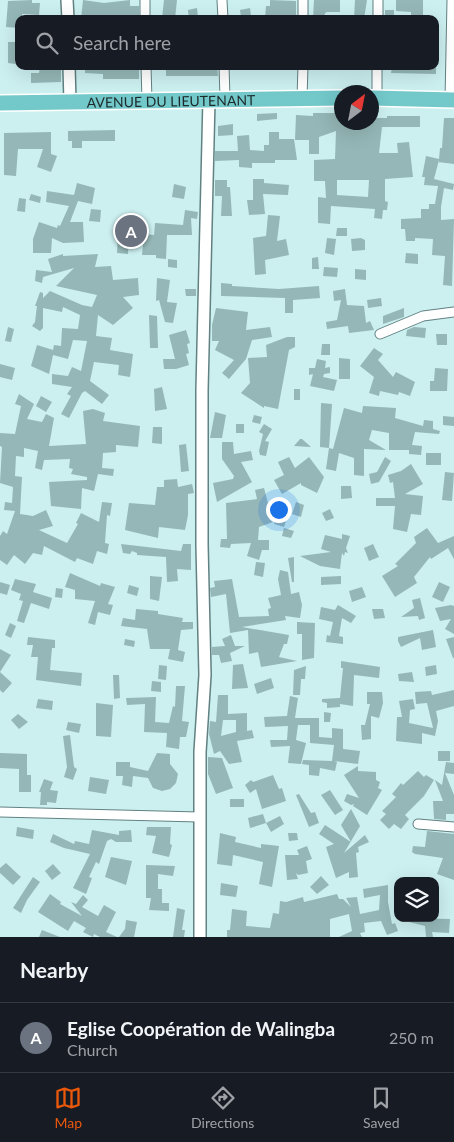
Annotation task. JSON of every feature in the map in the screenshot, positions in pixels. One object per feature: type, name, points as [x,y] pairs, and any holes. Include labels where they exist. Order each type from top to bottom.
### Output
[{"type":"main road","name":"AVENUE DU LIEUTENANT","points":[[0,103],[225,98],[334,98]]},
{"type":"main road","points":[[379,98],[452,100]]},
{"type":"street","points":[[67,0],[68,15]]},
{"type":"street","points":[[145,0],[145,15]]},
{"type":"street","points":[[222,0],[223,15]]},
{"type":"street","points":[[303,0],[303,15]]},
{"type":"street","points":[[378,0],[378,15]]},
{"type":"street","points":[[452,0],[452,100]]},
{"type":"street","points":[[69,70],[70,102]]},
{"type":"street","points":[[146,70],[147,101]]},
{"type":"street","points":[[224,70],[225,98]]},
{"type":"street","points":[[302,98],[303,70]]},
{"type":"street","points":[[375,85],[377,70]]},
{"type":"street","points":[[200,937],[199,817],[205,675],[202,545],[202,390],[209,99]]},
{"type":"street","points":[[380,334],[423,316],[454,312]]},
{"type":"street","points":[[0,812],[199,817]]},
{"type":"street","points":[[418,824],[454,827]]},
{"type":"building","points":[[32,0],[32,3],[40,3],[39,15],[15,15],[15,28],[6,27],[8,1]]},
{"type":"building","points":[[83,0],[104,3],[130,0],[130,6],[139,6],[139,15],[81,15]]},
{"type":"building","points":[[164,0],[177,0],[175,15],[162,15]]},
{"type":"building","points":[[270,0],[296,1],[296,15],[265,15],[266,6],[270,6]]},
{"type":"building","points":[[314,0],[340,0],[340,12],[313,15]]},
{"type":"building","points":[[355,0],[367,0],[365,15],[354,15]]},
{"type":"building","points":[[396,0],[423,0],[423,15],[411,15],[411,12],[396,11]]},
{"type":"building","points":[[197,8],[198,15],[189,15],[188,10]]},
{"type":"building","points":[[250,8],[251,15],[241,15],[240,10]]},
{"type":"building","points":[[385,10],[394,10],[394,15],[385,15]]},
{"type":"building","points":[[8,42],[15,42],[15,64],[8,63]]},
{"type":"building","points":[[39,70],[61,70],[61,82],[31,83],[31,73],[39,73]]},
{"type":"building","points":[[85,70],[139,70],[139,79],[103,79],[103,74],[85,73]]},
{"type":"building","points":[[166,70],[217,70],[218,76],[166,76]]},
{"type":"building","points":[[391,70],[436,70],[436,74],[391,73]]},
{"type":"building","points":[[277,113],[277,119],[257,121],[257,114]]},
{"type":"building","points":[[313,113],[334,113],[334,130],[379,130],[379,118],[387,118],[387,116],[420,116],[420,127],[382,127],[379,153],[398,153],[397,143],[409,142],[413,177],[385,179],[385,201],[388,202],[387,210],[383,210],[382,219],[374,218],[375,209],[331,206],[330,224],[318,223],[318,197],[326,198],[325,181],[314,181],[314,160],[335,159],[336,131],[319,137],[319,154],[309,154],[309,140],[295,140],[296,115],[313,116]],"holes":[[[337,180],[369,180],[368,197],[337,195]]]},
{"type":"building","points":[[444,118],[454,118],[454,164],[438,162],[434,179],[454,184],[453,190],[444,188],[441,207],[441,220],[454,219],[452,286],[443,285],[445,256],[432,255],[433,239],[415,238],[415,241],[406,241],[405,229],[401,229],[401,219],[421,218],[421,209],[429,209],[429,204],[435,204],[438,186],[424,185],[425,177],[422,177],[426,156],[439,159],[440,148],[442,148]]},
{"type":"building","points":[[233,124],[233,135],[218,136],[218,126]]},
{"type":"building","points":[[115,130],[115,141],[82,141],[82,148],[72,148],[72,141],[68,141],[68,131]]},
{"type":"building","points":[[51,132],[51,154],[57,156],[51,172],[37,167],[43,149],[18,149],[16,176],[4,175],[4,133]]},
{"type":"building","points":[[269,132],[279,132],[279,139],[294,139],[297,160],[275,160],[275,163],[252,163],[252,168],[239,167],[239,160],[215,161],[215,151],[238,151],[237,136],[249,135],[250,150],[264,151],[264,145],[269,145]]},
{"type":"building","points":[[253,179],[264,179],[264,183],[289,185],[288,195],[263,194],[265,214],[249,215],[247,200],[253,200]]},
{"type":"building","points":[[215,180],[227,180],[227,187],[230,187],[232,216],[221,216],[222,196],[215,196]]},
{"type":"building","points":[[77,183],[95,188],[92,204],[78,201],[70,222],[83,222],[84,242],[63,243],[52,238],[51,253],[33,253],[33,239],[39,222],[57,228],[58,225],[60,226],[69,206],[46,202],[47,191],[74,195]]},
{"type":"building","points":[[174,184],[186,187],[184,199],[172,197]]},
{"type":"building","points":[[31,194],[41,197],[40,203],[29,200]]},
{"type":"building","points":[[19,198],[26,199],[25,212],[17,211]]},
{"type":"building","points":[[91,209],[101,210],[100,222],[89,221]]},
{"type":"building","points":[[185,210],[198,212],[197,219],[191,218],[192,235],[167,235],[166,259],[156,258],[156,255],[142,255],[144,234],[154,235],[155,223],[183,225]]},
{"type":"building","points":[[268,215],[280,216],[277,241],[286,239],[289,255],[265,260],[266,274],[255,275],[253,238],[266,236]]},
{"type":"building","points":[[118,228],[137,228],[137,235],[129,235],[128,254],[117,253]]},
{"type":"building","points":[[337,228],[347,228],[347,236],[336,236]]},
{"type":"building","points":[[327,238],[336,239],[334,255],[325,253]]},
{"type":"building","points":[[361,238],[365,240],[365,250],[352,251],[351,239]]},
{"type":"building","points":[[406,253],[418,254],[418,264],[405,263]]},
{"type":"building","points":[[63,254],[63,256],[98,254],[95,267],[111,266],[113,280],[138,278],[139,295],[123,297],[133,308],[113,325],[98,315],[96,336],[112,338],[110,350],[133,354],[130,377],[118,375],[119,365],[94,362],[90,381],[109,395],[102,404],[85,391],[82,393],[69,418],[61,414],[71,396],[67,394],[72,387],[52,384],[52,374],[68,376],[72,367],[81,371],[87,341],[73,340],[68,359],[53,355],[49,374],[31,366],[37,345],[53,350],[54,345],[61,346],[62,328],[78,329],[80,315],[63,307],[62,312],[43,308],[43,328],[40,331],[32,326],[35,322],[37,306],[35,306],[40,292],[43,293],[43,298],[50,291],[82,305],[92,307],[97,295],[56,286],[74,268],[43,277],[42,283],[35,281],[36,270],[52,272],[48,259]]},
{"type":"building","points":[[318,257],[319,269],[312,269],[312,258]]},
{"type":"building","points":[[168,259],[177,260],[177,268],[168,267]]},
{"type":"building","points":[[324,267],[338,268],[337,277],[323,276]]},
{"type":"building","points":[[355,269],[366,270],[366,280],[355,279]]},
{"type":"building","points":[[157,278],[170,280],[167,302],[177,303],[173,323],[165,322],[159,300],[156,301]]},
{"type":"building","points":[[221,283],[232,284],[232,286],[279,289],[319,286],[320,298],[293,300],[293,313],[285,313],[285,298],[221,296]]},
{"type":"building","points":[[185,289],[196,289],[196,296],[186,296]]},
{"type":"building","points":[[345,289],[347,305],[364,306],[366,323],[370,321],[374,330],[349,333],[348,326],[327,329],[326,322],[337,320],[341,300],[334,301],[333,291]]},
{"type":"building","points":[[381,298],[382,306],[368,308],[367,300]]},
{"type":"building","points":[[216,308],[248,312],[246,330],[270,327],[272,337],[252,340],[246,359],[229,379],[222,373],[234,360],[215,350],[219,341],[212,341],[212,325]]},
{"type":"building","points":[[404,308],[404,317],[383,324],[383,316]]},
{"type":"building","points":[[149,315],[157,316],[158,348],[150,348]]},
{"type":"building","points":[[8,327],[14,329],[11,342],[5,341]]},
{"type":"building","points":[[414,327],[426,328],[425,338],[406,336],[407,330]]},
{"type":"building","points":[[186,330],[190,343],[187,344],[189,353],[186,354],[189,365],[176,369],[164,369],[163,359],[175,359],[169,335]]},
{"type":"building","points":[[436,334],[447,334],[447,345],[437,345]]},
{"type":"building","points":[[287,337],[295,337],[295,347],[289,350],[278,409],[264,406],[264,408],[241,393],[250,383],[248,358],[267,357],[266,345]]},
{"type":"building","points":[[322,344],[330,344],[330,355],[321,355]]},
{"type":"building","points":[[374,348],[383,354],[378,360],[393,377],[396,372],[415,382],[410,396],[399,392],[398,395],[380,391],[379,396],[369,393],[374,377],[360,366]]},
{"type":"building","points":[[339,358],[350,359],[350,379],[339,379]]},
{"type":"building","points":[[317,359],[326,361],[325,368],[330,367],[330,373],[324,374],[323,377],[337,380],[334,391],[310,386],[313,374],[309,375],[309,368],[315,368]]},
{"type":"building","points":[[0,364],[15,368],[12,380],[0,377]]},
{"type":"building","points":[[435,368],[448,369],[447,391],[430,391],[430,381],[434,381]]},
{"type":"building","points":[[162,387],[167,409],[155,411],[154,389]]},
{"type":"building","points":[[294,389],[300,389],[300,400],[294,400]]},
{"type":"building","points":[[19,394],[34,404],[27,419],[42,422],[46,414],[54,418],[49,446],[86,444],[83,411],[93,409],[105,413],[103,421],[140,426],[138,447],[116,445],[116,452],[103,453],[102,468],[114,469],[113,476],[98,474],[94,491],[82,488],[81,509],[51,506],[49,482],[87,480],[87,477],[71,474],[73,469],[69,468],[70,459],[44,460],[42,470],[35,468],[38,451],[24,448],[24,457],[16,456],[15,476],[22,477],[20,514],[33,516],[46,510],[53,526],[39,530],[67,543],[78,524],[76,523],[81,513],[99,522],[102,502],[112,503],[110,516],[107,515],[105,543],[109,544],[107,554],[97,551],[93,564],[77,558],[75,562],[44,546],[42,555],[33,553],[25,564],[14,555],[7,565],[0,560],[0,536],[3,531],[7,534],[15,511],[4,510],[5,502],[12,503],[13,487],[0,483],[2,447],[0,446],[0,433],[15,434],[21,406],[15,404]]},
{"type":"building","points":[[41,396],[52,402],[46,412],[36,406]]},
{"type":"building","points":[[321,403],[332,404],[329,448],[320,447]]},
{"type":"building","points":[[363,406],[396,408],[395,418],[423,426],[424,420],[433,421],[433,429],[440,431],[439,434],[415,432],[412,445],[422,446],[421,455],[409,454],[409,450],[389,450],[389,433],[372,430],[369,440],[386,450],[364,449],[364,476],[354,475],[354,458],[339,453],[336,471],[326,469],[329,448],[333,449],[344,408],[362,413]]},
{"type":"building","points":[[215,412],[226,415],[222,438],[210,438]]},
{"type":"building","points":[[254,415],[262,417],[260,424],[252,422]]},
{"type":"building","points":[[443,416],[454,417],[454,426],[443,425]]},
{"type":"building","points":[[236,424],[244,424],[244,433],[236,433]]},
{"type":"building","points":[[264,424],[272,429],[265,441],[269,442],[266,456],[260,455],[259,451],[263,434],[259,432]]},
{"type":"building","points":[[153,427],[162,427],[162,444],[152,443]]},
{"type":"building","points":[[302,439],[311,447],[294,446]]},
{"type":"building","points":[[222,442],[233,442],[234,454],[251,451],[253,460],[241,462],[252,482],[217,502],[213,483],[233,479],[234,476],[222,459]]},
{"type":"building","points":[[186,444],[189,471],[181,472],[179,445]]},
{"type":"building","points":[[426,453],[441,453],[441,465],[426,465]]},
{"type":"building","points":[[289,457],[295,468],[309,457],[324,477],[317,493],[301,485],[301,483],[282,494],[274,480],[284,475],[278,462]]},
{"type":"building","points":[[385,457],[391,461],[379,482],[371,484],[369,474],[377,472]]},
{"type":"building","points":[[411,464],[423,484],[405,494],[423,496],[421,515],[411,514],[407,532],[393,529],[395,506],[376,506],[376,498],[395,498],[393,482],[390,483],[388,475],[401,471]]},
{"type":"building","points":[[445,472],[454,473],[452,501],[442,500]]},
{"type":"building","points":[[177,479],[178,487],[192,484],[194,493],[188,494],[188,515],[185,530],[159,527],[158,538],[125,530],[129,503],[155,505],[157,487],[164,487],[164,480]]},
{"type":"building","points":[[341,486],[351,486],[352,498],[341,499]]},
{"type":"building","points":[[264,488],[273,522],[259,527],[258,540],[269,540],[269,550],[262,550],[259,560],[247,556],[251,543],[231,544],[230,548],[220,547],[221,539],[227,539],[226,503],[257,499],[255,490]]},
{"type":"building","points":[[296,502],[304,505],[301,517],[292,514]]},
{"type":"building","points":[[279,509],[289,512],[284,527],[274,524]]},
{"type":"building","points":[[330,509],[334,518],[326,521],[322,513]]},
{"type":"building","points":[[284,528],[294,531],[291,538],[282,536]]},
{"type":"building","points":[[427,528],[438,543],[454,536],[454,559],[448,548],[431,559],[430,557],[414,577],[417,583],[395,597],[382,576],[398,566],[395,564],[416,543],[414,537]]},
{"type":"building","points":[[342,534],[350,536],[346,548],[348,553],[345,552],[344,556],[342,553],[340,569],[320,566],[300,556],[331,552],[321,549],[325,535],[342,539]]},
{"type":"building","points":[[121,544],[181,551],[183,544],[191,544],[191,570],[177,569],[178,581],[167,582],[166,557],[137,555],[137,553],[132,551],[130,554],[123,553]]},
{"type":"building","points":[[373,544],[379,557],[369,561],[364,548]]},
{"type":"building","points":[[294,557],[294,582],[292,582],[288,558]]},
{"type":"building","points":[[256,562],[265,563],[263,577],[254,575]]},
{"type":"building","points":[[280,570],[288,572],[291,594],[299,592],[302,605],[300,618],[285,616],[286,620],[242,627],[289,635],[287,644],[284,644],[279,657],[297,661],[261,667],[258,652],[249,654],[248,630],[230,633],[226,594],[211,597],[210,588],[215,587],[214,581],[232,579],[239,617],[269,616],[268,609],[271,608],[268,598],[281,595],[278,579]]},
{"type":"building","points":[[70,573],[100,586],[101,583],[115,587],[108,604],[113,605],[110,615],[98,612],[95,625],[88,623],[95,601],[75,599],[75,590],[65,587]]},
{"type":"building","points":[[150,576],[162,577],[159,601],[150,599]]},
{"type":"building","points":[[341,576],[341,584],[321,585],[321,577]]},
{"type":"building","points":[[15,579],[36,584],[33,592],[52,598],[49,609],[31,603],[24,623],[17,621],[23,601],[19,600],[21,594],[11,590]]},
{"type":"building","points":[[0,582],[10,585],[7,595],[0,593]]},
{"type":"building","points":[[439,582],[450,587],[443,602],[432,597]]},
{"type":"building","points":[[129,585],[139,588],[137,596],[127,593]]},
{"type":"building","points":[[362,587],[366,597],[352,602],[349,591]]},
{"type":"building","points":[[56,588],[63,589],[62,598],[55,597]]},
{"type":"building","points":[[420,598],[425,618],[419,620],[418,616],[401,617],[414,608],[412,600]]},
{"type":"building","points":[[338,605],[356,616],[351,623],[342,618],[339,636],[343,637],[343,644],[326,642],[327,635],[330,636],[333,622],[319,619],[321,607],[335,610]]},
{"type":"building","points":[[454,606],[454,634],[445,629],[451,619],[440,621],[435,608]]},
{"type":"building","points":[[136,609],[158,611],[158,614],[183,618],[182,622],[193,622],[193,629],[181,630],[178,650],[185,652],[183,662],[168,659],[170,649],[150,649],[147,629],[121,626],[123,618],[135,620]]},
{"type":"building","points":[[372,609],[383,609],[385,618],[374,619]]},
{"type":"building","points":[[297,622],[315,623],[314,658],[302,660],[302,634],[297,634]]},
{"type":"building","points":[[10,623],[16,626],[11,638],[5,635]]},
{"type":"building","points":[[433,630],[436,647],[422,650],[420,638],[401,647],[398,641],[398,637]]},
{"type":"building","points":[[231,635],[235,646],[245,646],[230,653],[232,661],[221,663],[219,655],[212,655],[212,647],[225,646],[222,639]]},
{"type":"building","points":[[28,637],[55,640],[55,648],[52,648],[50,670],[82,673],[81,686],[36,680],[38,657],[31,657],[33,645],[27,645]]},
{"type":"building","points":[[454,637],[454,658],[453,658],[446,639]]},
{"type":"building","points":[[125,639],[135,641],[134,647],[124,645]]},
{"type":"building","points":[[0,649],[11,655],[0,672]]},
{"type":"building","points":[[341,661],[380,667],[379,678],[354,675],[353,706],[340,704],[340,707],[327,708],[327,703],[322,702],[322,699],[340,698],[343,668],[341,668]]},
{"type":"building","points":[[243,664],[248,688],[232,689],[233,665]]},
{"type":"building","points":[[159,665],[167,666],[166,680],[158,679]]},
{"type":"building","points":[[436,665],[437,674],[426,676],[425,667]]},
{"type":"building","points":[[306,666],[305,679],[301,679],[300,695],[293,695],[294,670]]},
{"type":"building","points":[[0,672],[12,683],[3,693],[0,690]]},
{"type":"building","points":[[412,672],[414,682],[399,681],[398,674]]},
{"type":"building","points":[[113,675],[119,675],[120,698],[114,699]]},
{"type":"building","points":[[271,678],[274,688],[257,694],[254,684]]},
{"type":"building","points":[[152,681],[161,682],[161,692],[151,691]]},
{"type":"building","points":[[176,686],[185,686],[182,721],[189,722],[186,737],[180,737],[179,749],[166,747],[167,733],[144,732],[145,704],[127,705],[126,698],[156,697],[155,722],[169,723],[173,706],[175,707]]},
{"type":"building","points":[[454,690],[454,706],[436,711],[438,721],[435,736],[422,733],[422,744],[396,741],[397,717],[402,717],[399,701],[413,699],[415,709],[410,710],[409,723],[433,728],[427,703],[416,704],[415,692],[431,691],[432,695]]},
{"type":"building","points":[[367,692],[382,692],[383,703],[379,718],[371,716],[371,739],[362,740],[361,725],[365,725],[370,704],[367,704]]},
{"type":"building","points":[[218,695],[228,695],[228,714],[247,713],[247,731],[252,730],[254,738],[237,741],[242,762],[229,764],[220,751],[214,754],[209,734],[210,721],[216,722]],"holes":[[[223,720],[236,720],[236,732],[221,736]]]},
{"type":"building","points":[[290,696],[298,698],[295,718],[319,718],[319,737],[332,738],[332,728],[343,729],[343,749],[360,751],[358,764],[334,761],[337,762],[335,771],[320,768],[319,776],[309,775],[309,765],[302,764],[303,760],[332,761],[334,745],[310,743],[310,725],[298,725],[296,740],[306,743],[301,764],[288,763],[290,746],[271,747],[270,740],[287,740],[288,726],[265,727],[264,717],[287,716]]},
{"type":"building","points":[[38,699],[53,701],[52,710],[36,708]]},
{"type":"building","points":[[96,703],[113,705],[111,737],[96,736]]},
{"type":"building","points":[[324,712],[331,713],[330,722],[324,722]]},
{"type":"building","points":[[18,714],[28,722],[19,729],[11,720]]},
{"type":"building","points":[[68,722],[81,724],[79,733],[66,730]]},
{"type":"building","points":[[70,735],[74,767],[77,769],[73,780],[64,777],[67,767],[63,736]]},
{"type":"building","points":[[438,751],[450,751],[450,761],[438,761]]},
{"type":"building","points":[[0,753],[27,754],[27,775],[31,775],[31,792],[19,792],[19,769],[0,768]]},
{"type":"building","points":[[157,753],[170,754],[170,764],[178,774],[176,783],[170,789],[162,791],[153,788],[148,778],[133,776],[132,787],[122,785],[123,776],[116,776],[116,762],[130,762],[130,767],[148,771]]},
{"type":"building","points":[[208,757],[222,758],[233,788],[216,794],[208,774]]},
{"type":"building","points":[[446,762],[454,763],[454,774],[445,773],[454,795],[454,814],[446,814],[446,820],[434,819],[433,801],[443,801],[435,780],[442,785]]},
{"type":"building","points":[[358,766],[358,771],[376,772],[376,780],[380,782],[378,788],[382,790],[367,815],[353,806],[354,804],[351,805],[344,801],[347,794],[359,798],[344,775]]},
{"type":"building","points":[[418,771],[424,777],[426,775],[434,780],[424,796],[405,815],[409,819],[401,829],[394,824],[389,829],[380,820],[386,814],[382,811],[396,797],[392,794],[401,783],[403,785]]},
{"type":"building","points":[[273,775],[279,789],[282,788],[286,801],[262,809],[256,789],[250,793],[245,785],[251,780],[253,782]]},
{"type":"building","points":[[90,777],[109,780],[106,794],[88,791]]},
{"type":"building","points":[[44,779],[53,782],[50,790],[58,791],[56,803],[47,802],[47,805],[40,805],[41,792],[39,792]]},
{"type":"building","points":[[330,790],[343,810],[335,815],[321,795]]},
{"type":"building","points":[[299,794],[311,813],[315,812],[319,823],[309,827],[296,795]]},
{"type":"building","points":[[230,799],[244,799],[244,807],[230,807]]},
{"type":"building","points":[[351,809],[360,826],[351,842],[341,825]]},
{"type":"building","points":[[263,814],[266,823],[250,828],[248,818]]},
{"type":"building","points":[[280,816],[284,824],[271,832],[266,823]]},
{"type":"building","points":[[325,825],[351,842],[344,853],[365,835],[369,842],[358,847],[359,852],[356,853],[358,877],[349,878],[349,872],[336,878],[326,847],[334,844],[319,834]]},
{"type":"building","points":[[17,827],[34,830],[33,839],[16,836]]},
{"type":"building","points":[[147,827],[171,827],[170,844],[172,845],[169,857],[152,853],[156,836],[146,835]]},
{"type":"building","points":[[92,830],[119,835],[119,831],[131,830],[132,842],[116,842],[111,839],[107,841],[99,864],[96,862],[89,877],[92,878],[86,894],[73,888],[90,854],[64,848],[50,842],[53,834],[74,844],[75,841],[89,844]]},
{"type":"building","points":[[427,831],[454,834],[454,880],[437,874],[443,858],[412,852],[413,846],[425,847]]},
{"type":"building","points":[[220,833],[236,837],[235,842],[261,848],[261,844],[279,846],[272,887],[259,884],[263,862],[233,855],[232,866],[217,864]]},
{"type":"building","points":[[288,833],[297,833],[298,840],[289,841]]},
{"type":"building","points":[[307,846],[312,859],[306,861],[308,873],[298,875],[296,873],[298,879],[287,880],[285,855],[299,855],[297,850]]},
{"type":"building","points":[[111,857],[132,861],[126,885],[105,877]]},
{"type":"building","points":[[6,863],[21,877],[13,885],[0,873],[0,868]]},
{"type":"building","points":[[53,864],[61,873],[52,880],[45,871]]},
{"type":"building","points":[[146,865],[175,866],[173,876],[158,874],[158,889],[162,889],[162,903],[169,903],[169,911],[149,910],[151,898],[146,898]]},
{"type":"building","points":[[321,876],[329,885],[317,894],[310,887]]},
{"type":"building","points":[[33,877],[40,882],[27,900],[21,913],[13,908]]},
{"type":"building","points":[[221,883],[238,886],[236,897],[220,895]]},
{"type":"building","points":[[388,885],[388,902],[392,924],[395,923],[398,931],[387,935],[381,921],[364,923],[365,932],[360,933],[362,937],[339,937],[352,931],[349,914],[330,919],[330,937],[227,937],[227,930],[230,930],[232,909],[247,911],[246,926],[270,928],[273,913],[279,914],[280,901],[286,902],[303,897],[304,902],[337,894],[339,899],[343,899],[351,907],[346,898],[357,897],[360,914],[379,910],[380,895],[364,898],[363,889]]},
{"type":"building","points":[[50,894],[61,902],[60,904],[82,916],[71,902],[76,904],[83,895],[88,900],[82,907],[98,916],[104,905],[116,912],[106,932],[117,937],[100,937],[94,934],[93,937],[83,932],[86,928],[74,921],[68,931],[38,912]]},
{"type":"building","points":[[177,908],[185,910],[182,930],[185,930],[184,937],[173,937]]},
{"type":"building","points":[[439,919],[450,919],[449,933],[432,932],[433,937],[426,937],[425,926],[409,922],[439,922]]},
{"type":"building","points":[[126,920],[137,922],[134,937],[119,937],[125,929]]},
{"type":"building","points":[[42,930],[60,937],[39,937]]},
{"type":"place","name":"Eglise Coopération de Walingba","points":[[131,231]]}]
